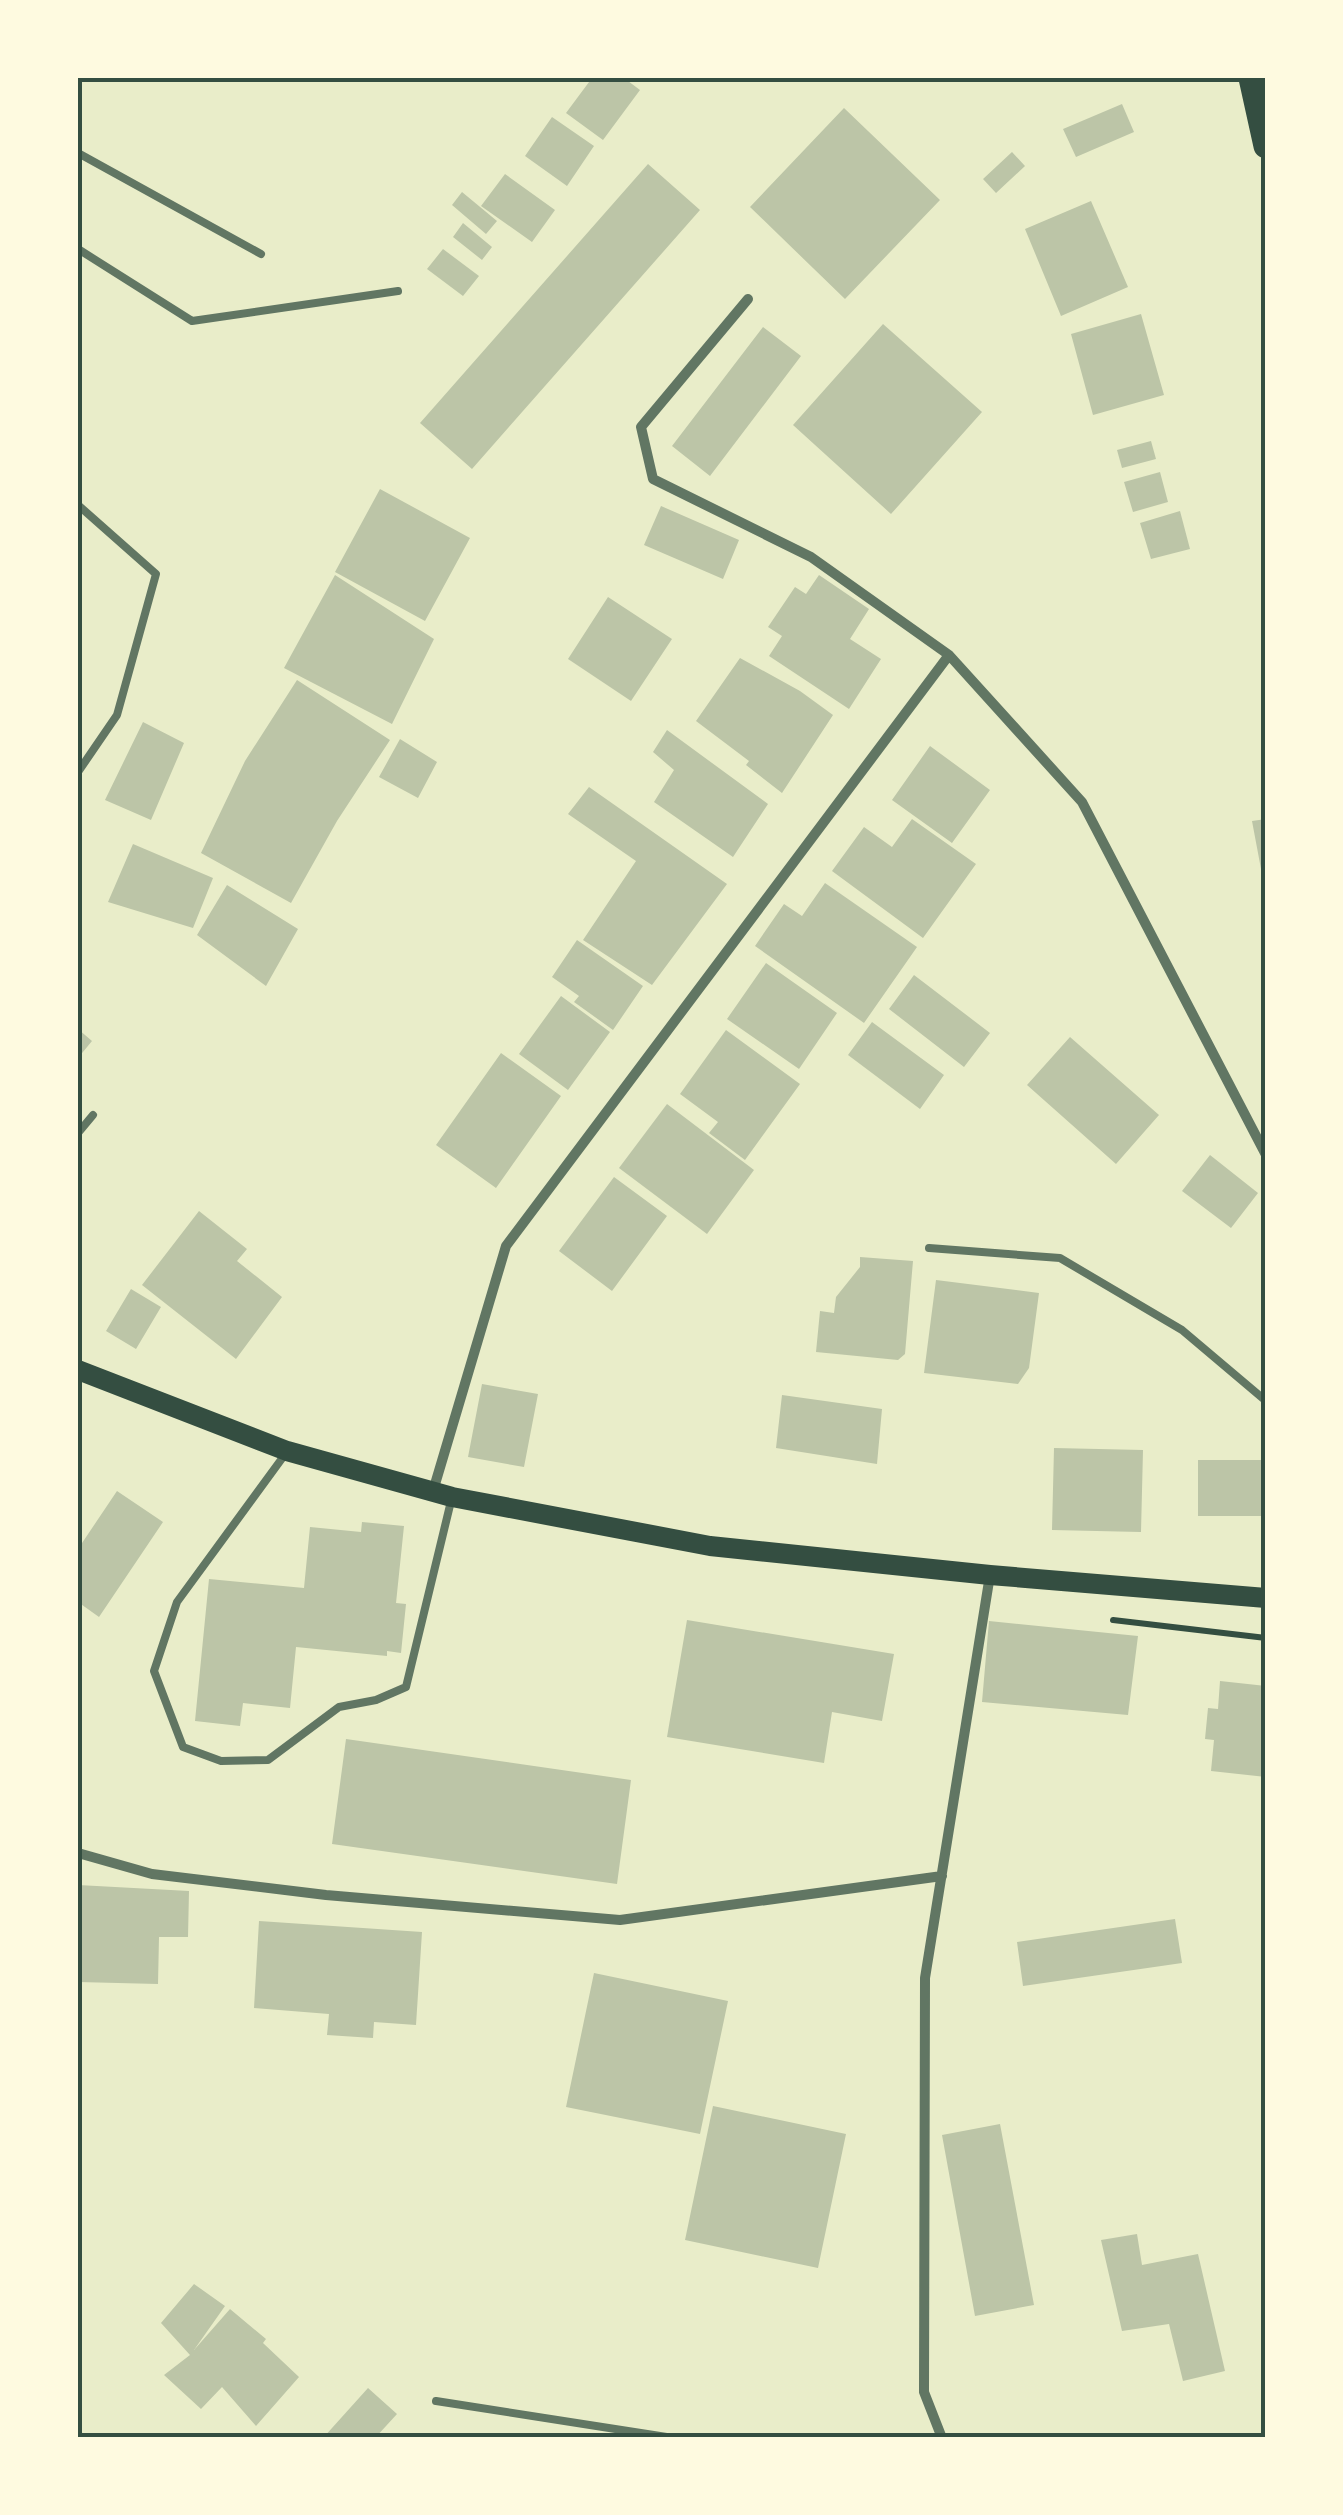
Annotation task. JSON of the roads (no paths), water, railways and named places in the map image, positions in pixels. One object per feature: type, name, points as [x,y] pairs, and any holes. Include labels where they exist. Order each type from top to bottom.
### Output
[{"type":"main road","points":[[1251,78],[1266,146]]},
{"type":"main road","points":[[78,1370],[288,1451],[442,1495],[710,1546],[1266,1598]]},
{"type":"street","points":[[748,300],[640,428],[652,478],[811,556],[948,655],[1082,802],[1266,1155]]},
{"type":"street","points":[[442,1495],[506,1246],[948,655]]},
{"type":"street","points":[[942,2438],[924,2392],[925,1978],[990,1575]]},
{"type":"street","points":[[78,1853],[152,1874],[326,1895],[620,1920],[942,1876]]},
{"type":"lane","points":[[78,152],[261,254]]},
{"type":"lane","points":[[78,249],[192,321],[398,291]]},
{"type":"lane","points":[[78,505],[156,574],[117,715],[78,772]]},
{"type":"lane","points":[[78,1133],[93,1115]]},
{"type":"lane","points":[[929,1248],[1060,1258],[1182,1330],[1266,1400]]},
{"type":"lane","points":[[288,1451],[177,1602],[154,1671],[183,1747],[222,1762],[268,1760],[339,1707],[376,1700],[406,1687],[442,1495]]},
{"type":"lane","points":[[436,2401],[672,2438]]},
{"type":"railway","points":[[78,2434],[81,2438]]}]
